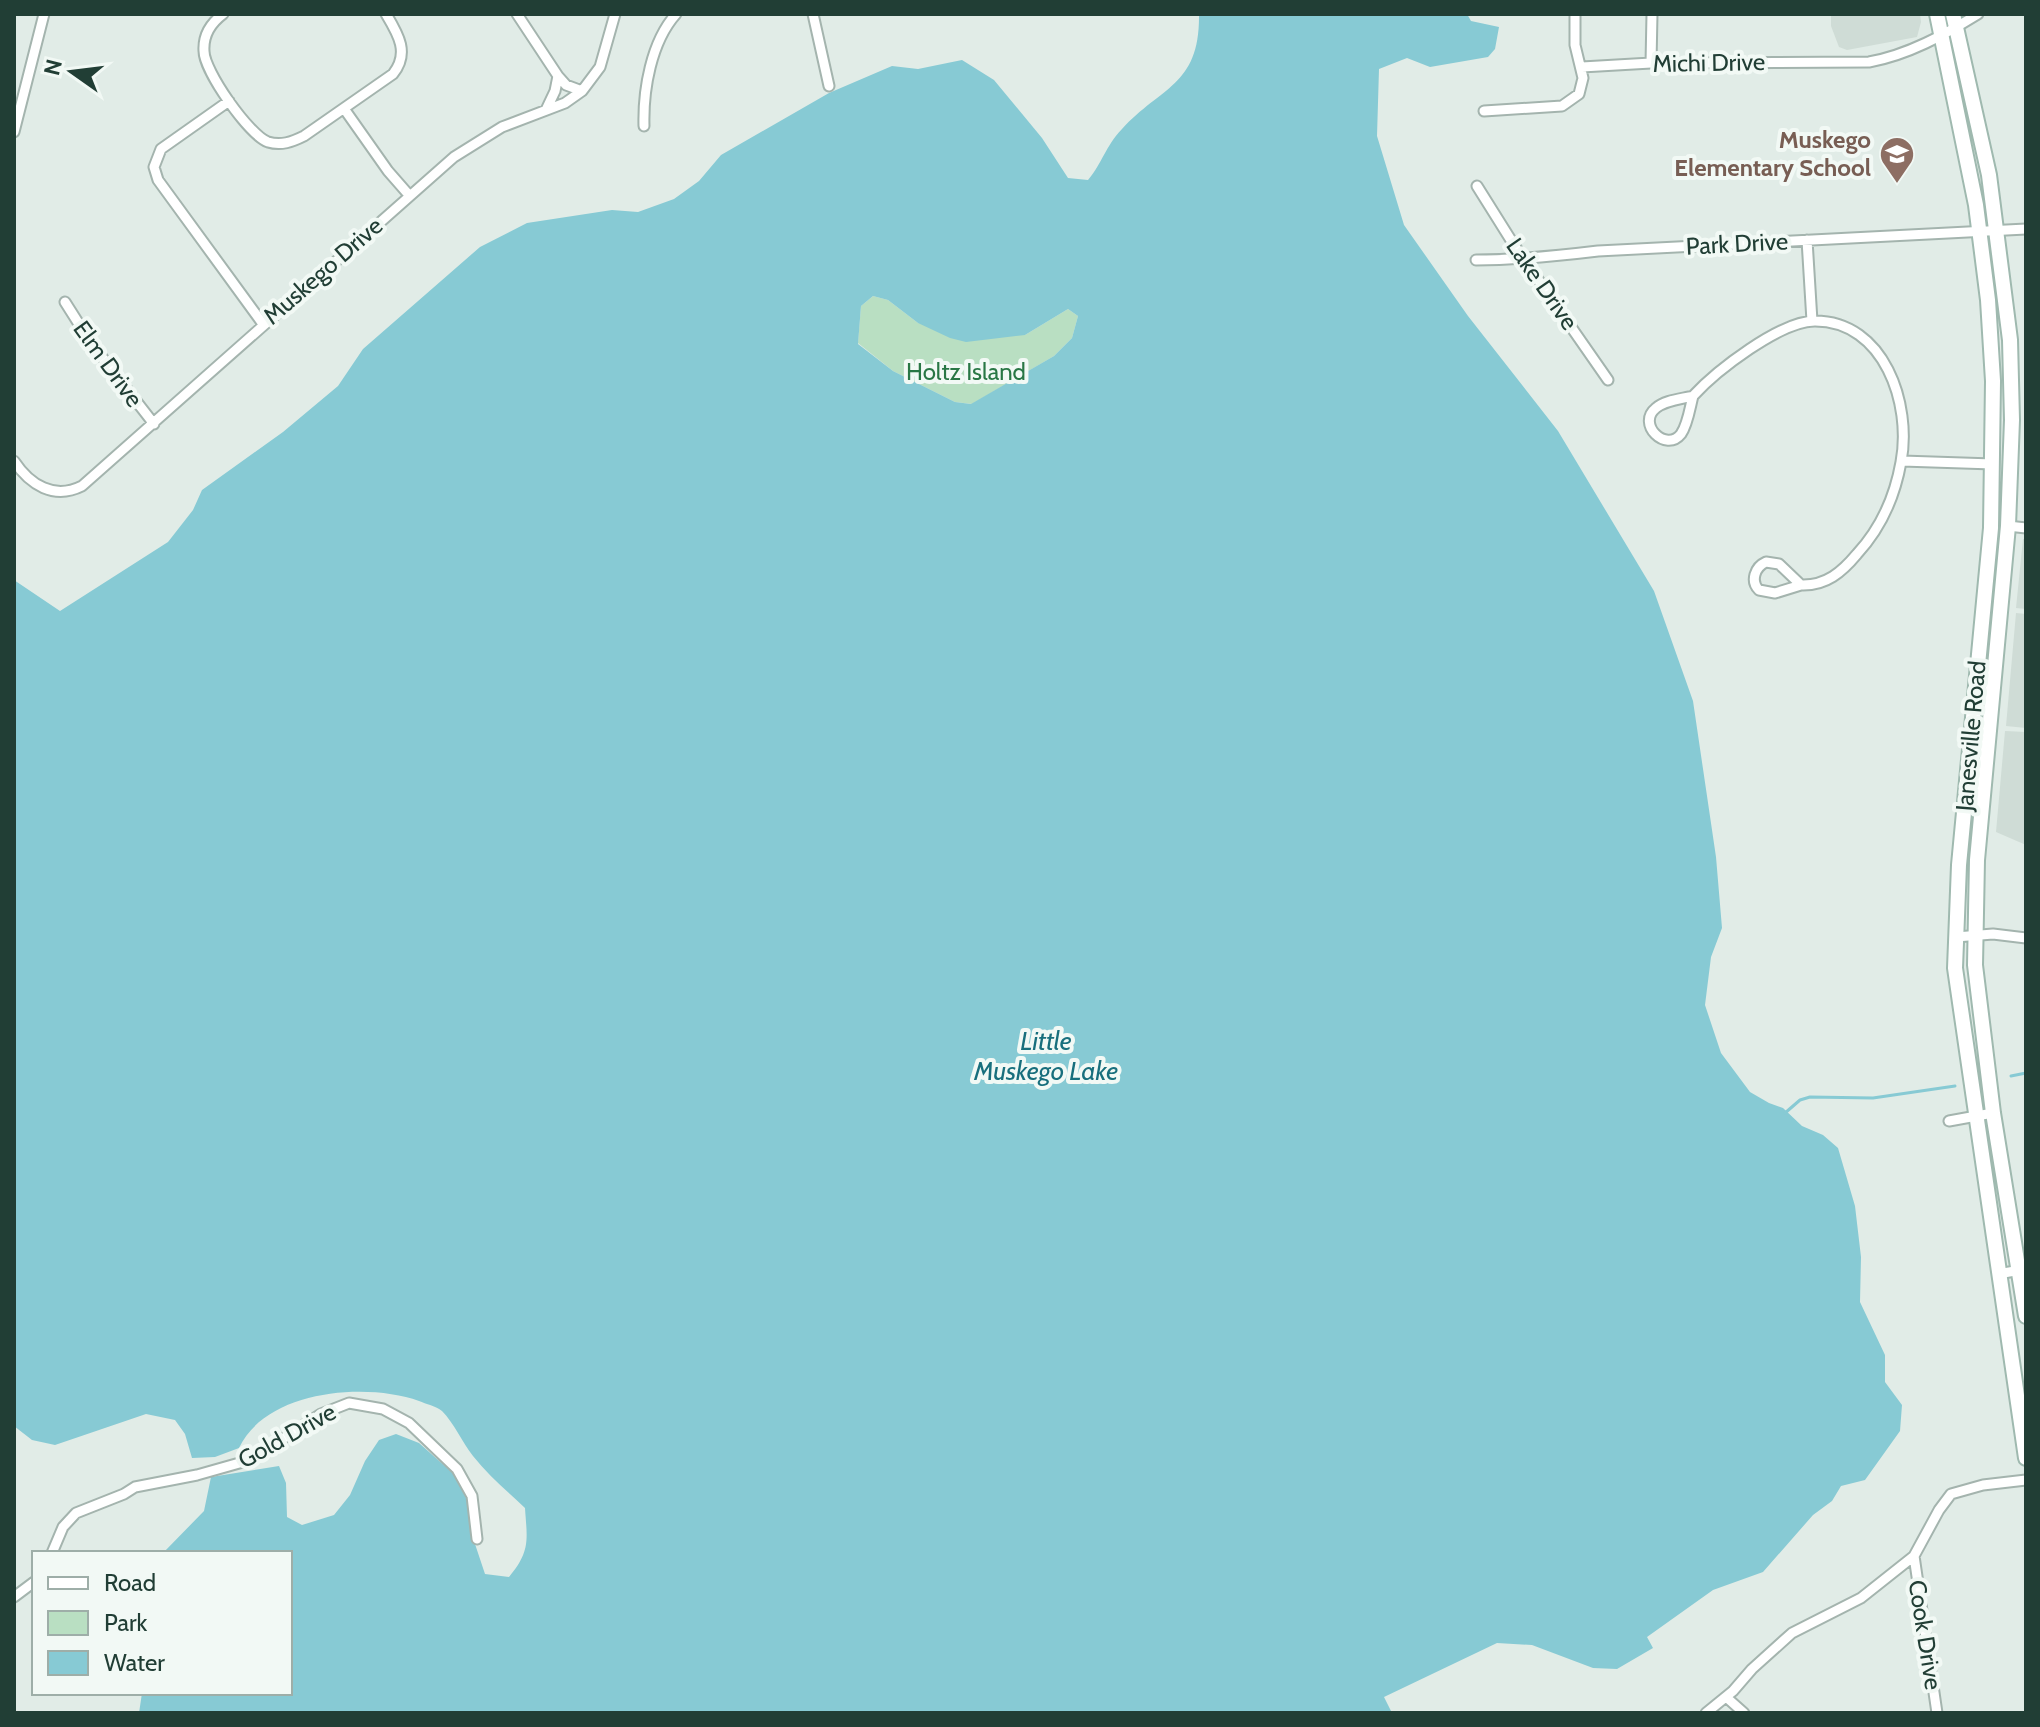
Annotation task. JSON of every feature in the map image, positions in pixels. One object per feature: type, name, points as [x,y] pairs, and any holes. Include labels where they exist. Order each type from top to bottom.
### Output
[{"type":"main road","name":"Janesville Road","points":[[1937,14],[1980,232],[1989,313],[1993,468],[1989,552],[1964,815],[1956,937],[1959,1000],[2026,1458]]},
{"type":"main road","name":"Janesville Road","points":[[1954,21],[1989,175],[2010,340],[2008,526],[1981,816],[1975,935],[1976,982],[1993,1113],[2023,1269],[2026,1316]]},
{"type":"main road","points":[[1989,552],[1996,536],[2008,526],[1997,510],[1993,468],[2011,437]]},
{"type":"main road","points":[[1993,468],[2001,469],[2009,503]]},
{"type":"main road","points":[[1979,659],[1995,660]]},
{"type":"main road","points":[[1971,741],[1988,742]]},
{"type":"main road","points":[[1964,815],[1981,816]]},
{"type":"street","points":[[14,132],[44,14]]},
{"type":"street","points":[[223,14],[209,28],[204,54],[229,101],[257,135],[276,144],[293,141],[345,110],[398,68],[402,46],[386,14]]},
{"type":"street","points":[[517,14],[558,76],[566,85],[582,91],[600,67],[615,14]]},
{"type":"street","points":[[644,126],[651,66],[666,27],[676,14]]},
{"type":"street","points":[[813,14],[829,86]]},
{"type":"street","points":[[1484,111],[1551,107],[1568,103],[1579,94],[1582,67],[1575,45],[1575,14]]},
{"type":"street","points":[[1651,63],[1652,14]]},
{"type":"street","name":"Michi Drive","points":[[1582,67],[1651,63],[1869,62],[1891,58],[1942,35],[1954,21],[1978,14]]},
{"type":"street","points":[[546,110],[558,76]]},
{"type":"street","name":"Muskego Drive","points":[[14,461],[38,487],[74,490],[154,424],[409,195],[476,141],[502,127],[565,103],[582,91]]},
{"type":"street","points":[[229,101],[167,144],[158,154],[154,167],[158,180],[183,217],[263,324]]},
{"type":"street","points":[[345,110],[409,195]]},
{"type":"street","name":"Lake Drive","points":[[1477,186],[1608,380]]},
{"type":"street","name":"Park Drive","points":[[1476,260],[1526,260],[1548,254],[2026,229]]},
{"type":"street","points":[[1807,240],[1812,321]]},
{"type":"street","name":"Elm Drive","points":[[65,302],[91,343],[154,424]]},
{"type":"street","points":[[1693,396],[1681,434],[1664,440],[1656,436],[1650,426],[1650,416],[1655,409],[1668,402],[1693,396],[1740,356],[1764,341],[1812,321],[1846,326],[1869,341],[1879,353],[1899,405],[1902,436],[1902,461],[1889,503],[1866,544],[1837,575],[1817,585],[1801,585],[1775,593],[1759,590],[1754,581],[1758,568],[1772,562],[1801,585]]},
{"type":"street","points":[[1902,461],[1993,468]]},
{"type":"street","points":[[2008,526],[2026,528]]},
{"type":"street","points":[[1956,937],[1993,934],[2026,938]]},
{"type":"street","points":[[1949,1121],[1993,1113]]},
{"type":"street","points":[[1998,1274],[2023,1269]]},
{"type":"street","name":"Gold Drive","points":[[53,1551],[63,1527],[76,1513],[135,1487],[197,1475],[250,1460],[328,1410],[349,1403],[383,1409],[409,1423],[457,1469],[472,1496],[477,1539]]},
{"type":"street","points":[[1706,1713],[1792,1633],[1861,1598],[1914,1556],[1951,1494],[1983,1485],[2026,1480]]},
{"type":"street","name":"Cook Drive","points":[[1914,1556],[1937,1713]]},
{"type":"street","points":[[14,1596],[32,1583]]},
{"type":"street","points":[[1726,1697],[1744,1713]]},
{"type":"shaded area","points":[[1831,14],[1920,14],[1921,22],[1917,37],[1847,50],[1839,47],[1831,26]]},
{"type":"shaded area","points":[[2023,539],[2026,539],[2026,609],[2016,608]]},
{"type":"shaded area","points":[[2016,613],[2026,614],[2026,728],[2006,726]]},
{"type":"shaded area","points":[[2005,731],[2026,732],[2026,845],[1996,832]]},
{"type":"green space","name":"Holtz Island","points":[[873,296],[888,300],[918,323],[1025,335],[1068,309],[1078,316],[1072,338],[1054,356],[972,404],[955,402],[893,371],[858,343],[861,306]]},
{"type":"water","name":"Little Muskego Lake","points":[[1199,14],[1467,14],[1471,21],[1499,27],[1495,49],[1488,57],[1430,67],[1407,58],[1379,69],[1377,136],[1404,225],[1468,316],[1558,431],[1654,591],[1693,701],[1716,857],[1722,928],[1711,957],[1705,1005],[1721,1053],[1750,1092],[1783,1108],[1802,1126],[1823,1135],[1838,1148],[1855,1206],[1861,1257],[1860,1302],[1885,1355],[1885,1382],[1902,1405],[1900,1431],[1865,1480],[1841,1486],[1832,1501],[1813,1515],[1763,1572],[1713,1590],[1647,1637],[1653,1648],[1617,1669],[1593,1668],[1532,1645],[1497,1643],[1384,1697],[1392,1713],[139,1713],[142,1695],[292,1695],[292,1551],[165,1551],[204,1511],[211,1477],[279,1466],[286,1483],[287,1517],[302,1525],[334,1515],[350,1495],[365,1461],[379,1440],[396,1434],[419,1443],[455,1475],[468,1502],[473,1538],[485,1574],[509,1577],[524,1552],[527,1537],[525,1508],[479,1463],[442,1411],[397,1395],[346,1392],[294,1403],[271,1414],[252,1429],[239,1448],[215,1457],[192,1458],[185,1434],[175,1420],[146,1414],[55,1445],[32,1440],[14,1426],[14,580],[60,611],[168,542],[193,510],[202,490],[283,432],[338,386],[363,349],[480,247],[527,223],[612,210],[638,212],[674,199],[699,181],[721,155],[829,93],[892,66],[918,69],[962,60],[994,80],[1042,138],[1068,178],[1088,180],[1122,129],[1176,82],[1193,56],[1198,38]],"holes":[[[873,296],[888,300],[918,323],[966,342],[1025,335],[1068,309],[1078,316],[1072,338],[1054,356],[971,404],[955,402],[893,371],[858,344],[861,306]]]},
{"type":"waterway","points":[[2011,1076],[2026,1073]]},
{"type":"waterway","points":[[1785,1113],[1800,1100],[1810,1097],[1873,1098],[1955,1086]]},
{"type":"place","name":"Muskego Elementary School","points":[[1897,185]]}]
